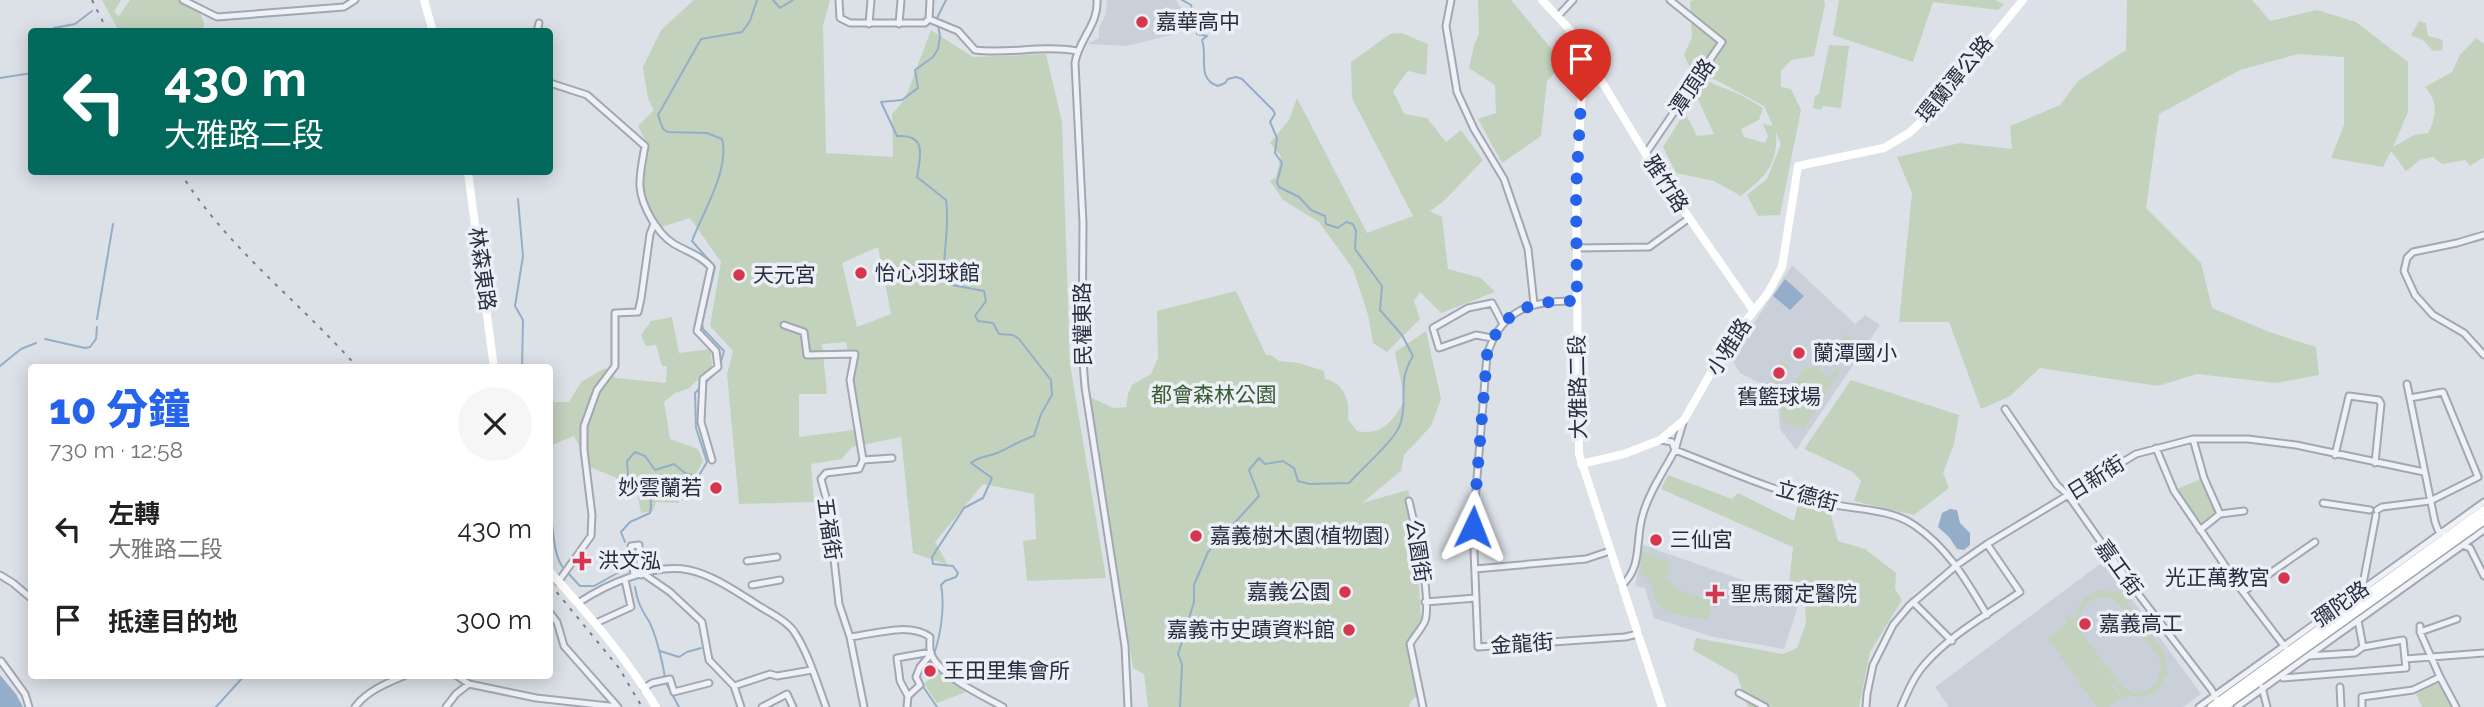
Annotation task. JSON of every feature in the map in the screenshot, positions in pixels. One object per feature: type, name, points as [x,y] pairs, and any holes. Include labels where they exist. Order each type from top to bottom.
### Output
[{"type":"street","points":[[183,0],[217,17],[344,7],[355,0]]},
{"type":"street","points":[[424,0],[432,28]]},
{"type":"street","points":[[839,0],[839,11],[844,21],[869,24],[925,23],[929,19],[930,0]]},
{"type":"street","points":[[869,24],[871,0]]},
{"type":"street","points":[[899,24],[901,0]]},
{"type":"street","name":"民權東路","points":[[1097,0],[1095,19],[1077,51],[1075,63],[1082,198],[1082,349],[1085,387],[1126,651],[1128,707]]},
{"type":"street","points":[[1451,0],[1446,23],[1447,40],[1457,92],[1474,129],[1504,179],[1528,249],[1534,304]]},
{"type":"street","name":"雅竹路","points":[[1542,0],[1571,32],[1688,219],[1753,310]]},
{"type":"street","points":[[1558,16],[1573,0]]},
{"type":"street","name":"潭頂路","points":[[1646,153],[1723,42],[1670,0]]},
{"type":"street","name":"環蘭潭公路","points":[[1798,166],[1884,148],[1909,133],[1927,116],[2023,0]]},
{"type":"street","points":[[929,19],[958,31],[975,50],[1006,51],[1058,47],[1077,51]]},
{"type":"street","points":[[538,28],[539,23]]},
{"type":"street","name":"大雅路二段","points":[[1584,54],[1577,157],[1576,248],[1577,412],[1581,464],[1662,707]]},
{"type":"street","points":[[553,84],[587,95],[645,146],[640,193],[642,203],[654,224],[673,243],[696,254],[711,267],[697,331],[716,351],[718,367],[703,379],[701,422],[712,460]]},
{"type":"street","name":"小雅路","points":[[1581,464],[1624,454],[1660,440],[1684,420],[1726,346],[1769,293],[1782,267],[1798,166]]},
{"type":"street","name":"林森東路","points":[[468,175],[493,364]]},
{"type":"street","points":[[1576,248],[1649,247],[1688,219]]},
{"type":"street","points":[[558,582],[591,536],[592,515],[583,450],[584,426],[597,390],[615,366],[615,313],[638,312],[650,233],[654,224]]},
{"type":"street","points":[[2484,235],[2413,252],[2407,258],[2404,271],[2415,295],[2433,315],[2464,333],[2484,355]]},
{"type":"street","name":"金龍街","points":[[1577,301],[1534,304],[1520,309],[1492,338],[1487,355],[1475,491],[1478,647],[1615,638],[1638,634]]},
{"type":"street","points":[[1492,338],[1476,335],[1439,348],[1433,328],[1468,308],[1492,303],[1503,324]]},
{"type":"street","points":[[784,325],[804,332],[807,355],[855,354],[850,380],[863,460],[892,457]]},
{"type":"street","points":[[2407,384],[2438,530],[2470,548],[2484,576]]},
{"type":"street","points":[[2410,398],[2443,392],[2478,477]]},
{"type":"street","points":[[2335,454],[2349,396],[2379,401],[2381,404],[2375,463]]},
{"type":"street","name":"嘉工街","points":[[2005,409],[2057,485],[2067,495],[2218,704]]},
{"type":"street","points":[[1622,585],[1632,577],[1643,514],[1675,450],[1684,420]]},
{"type":"street","points":[[2193,439],[2204,478],[2220,514]]},
{"type":"street","name":"日新街","points":[[1866,707],[1873,665],[1893,625],[1913,602],[1987,544],[2126,458],[2193,439],[2248,439],[2288,444],[2424,472]]},
{"type":"street","name":"立德街","points":[[1660,440],[1672,442],[1675,450],[1778,490],[1826,503],[1885,513],[1911,523],[1941,546],[1957,565],[1987,615]]},
{"type":"street","points":[[2156,448],[2174,491],[2290,655]]},
{"type":"street","name":"五福街","points":[[850,636],[839,604],[828,505],[821,479],[826,473],[859,469],[863,460]]},
{"type":"street","points":[[2363,584],[2375,512],[2382,507],[2430,501],[2484,473]]},
{"type":"street","name":"公園街","points":[[1409,500],[1423,568],[1425,620],[1410,644],[1423,707]]},
{"type":"street","name":"彌陀路","points":[[2218,704],[2290,655],[2448,536],[2484,502]]},
{"type":"street","points":[[2323,503],[2375,512]]},
{"type":"street","name":"彌陀路","points":[[2199,707],[2218,704],[2257,679],[2484,510]]},
{"type":"street","points":[[2200,530],[2220,514],[2244,511]]},
{"type":"street","name":"彌陀路","points":[[2448,536],[2484,520]]},
{"type":"street","name":"彌陀路","points":[[2290,655],[2308,656],[2484,530]]},
{"type":"street","points":[[2244,592],[2315,542]]},
{"type":"street","points":[[1901,707],[1924,664],[2020,592],[1987,544]]},
{"type":"street","points":[[640,575],[639,545],[631,546],[640,575],[670,592],[702,622],[709,660],[734,686],[741,707]]},
{"type":"street","points":[[1475,569],[1586,559],[1610,551]]},
{"type":"street","points":[[747,561],[777,557]]},
{"type":"street","points":[[578,603],[591,594],[640,575],[663,570],[689,570],[739,593],[794,631],[827,707]]},
{"type":"street","points":[[0,575],[28,595]]},
{"type":"street","points":[[553,576],[596,623],[656,707]]},
{"type":"street","points":[[596,623],[631,607],[625,580]]},
{"type":"street","points":[[752,585],[780,580]]},
{"type":"street","name":"公園街","points":[[1425,602],[1476,598]]},
{"type":"street","points":[[1913,602],[1952,641]]},
{"type":"street","points":[[553,617],[564,646],[617,706]]},
{"type":"street","points":[[2456,707],[2430,656],[2420,629],[2457,619]]},
{"type":"street","points":[[2358,620],[2363,647]]},
{"type":"street","points":[[864,707],[850,636],[910,629],[930,637],[931,653],[941,668],[971,690],[1003,707]]},
{"type":"street","points":[[2283,678],[2406,668],[2403,640],[2363,647],[2355,653],[2308,656]]},
{"type":"street","points":[[908,696],[920,685],[916,677],[931,653]]},
{"type":"street","points":[[907,707],[908,696],[900,681],[897,658],[931,653]]},
{"type":"street","points":[[2405,659],[2484,653]]},
{"type":"street","points":[[1,661],[25,694],[29,707]]},
{"type":"street","points":[[734,686],[770,674],[777,676],[812,670]]},
{"type":"street","points":[[2362,707],[2362,697],[2413,690],[2440,677]]},
{"type":"street","points":[[355,707],[361,699],[380,686],[397,679]]},
{"type":"street","points":[[462,679],[470,684],[536,698],[617,706]]},
{"type":"street","points":[[644,688],[664,679],[670,679],[674,692],[709,683]]},
{"type":"street","points":[[2257,679],[2267,707]]},
{"type":"street","name":"彌陀路","points":[[2238,707],[2257,679]]},
{"type":"street","points":[[446,707],[456,694],[470,684]]},
{"type":"street","points":[[2340,687],[2341,707]]},
{"type":"street","points":[[1739,693],[1765,707]]},
{"type":"street","points":[[762,707],[787,694],[793,707]]},
{"type":"shaded area","name":"嘉華高中","points":[[1107,0],[1176,0],[1186,16],[1176,34],[1126,46],[1087,44],[1099,38]]},
{"type":"shaded area","name":"蘭潭國小","points":[[1792,265],[1855,324],[1865,315],[1880,325],[1796,450],[1780,429],[1777,392],[1740,373],[1732,360]]},
{"type":"shaded area","name":"聖馬爾定醫院","points":[[1643,545],[1800,600],[1784,649],[1713,637],[1654,618],[1645,588],[1635,586]]},
{"type":"shaded area","name":"嘉義高工","points":[[2104,561],[2201,694],[2183,707],[1949,707],[1935,687]]},
{"type":"green space","points":[[102,0],[121,0],[114,12],[119,16],[130,0],[183,0],[199,9],[204,23],[203,28],[117,28]]},
{"type":"green space","points":[[694,0],[830,0],[823,26],[826,153],[893,157],[892,114],[905,99],[931,30],[973,57],[1046,54],[1062,122],[1070,364],[1106,578],[1027,581],[1023,541],[1036,539],[1034,494],[983,484],[935,542],[948,565],[913,553],[901,437],[852,447],[842,459],[811,464],[814,502],[739,504],[727,374],[733,351],[710,326],[721,262],[690,218],[658,228],[642,200],[648,145],[638,126],[654,110],[648,99],[643,67],[661,30]],"holes":[[[878,247],[891,314],[857,327],[842,263]],[[846,342],[854,380],[853,430],[799,437],[799,394],[827,394],[822,344]]]},
{"type":"green space","points":[[1478,0],[1511,0],[1564,64],[1547,81],[1541,136],[1502,163],[1478,119],[1496,113],[1495,85],[1469,68],[1479,34]]},
{"type":"green space","points":[[1824,0],[1814,56],[1791,60],[1781,71],[1781,87],[1791,89],[1801,110],[1780,215],[1758,216],[1747,195],[1767,179],[1781,144],[1776,132],[1775,153],[1769,168],[1741,196],[1714,181],[1676,173],[1663,147],[1685,112],[1697,136],[1714,134],[1696,95],[1704,80],[1741,95],[1763,108],[1759,120],[1741,129],[1744,137],[1765,143],[1768,136],[1763,124],[1773,126],[1764,106],[1718,81],[1692,72],[1684,55],[1692,37],[1690,2]]},
{"type":"green space","points":[[1839,0],[1995,0],[2004,4],[1998,10],[1933,2],[1913,62],[1833,35]]},
{"type":"green space","points":[[2127,0],[2252,0],[2270,21],[2317,10],[2356,22],[2408,62],[2408,112],[2393,147],[2414,135],[2428,133],[2435,109],[2425,87],[2452,72],[2460,55],[2476,38],[2484,44],[2484,157],[2470,166],[2465,160],[2442,164],[2433,157],[2420,160],[2406,171],[2391,151],[2383,167],[2331,158],[2344,125],[2344,57],[2298,54],[2240,70],[2159,114],[2146,208],[2201,263],[2212,308],[2272,333],[2316,347],[2319,375],[2276,383],[2197,374],[2158,386],[2040,368],[2010,396],[1981,409],[1949,322],[1899,322],[1912,193],[1897,157],[1960,143],[2012,149],[2010,126],[2060,105],[2078,81],[2126,50]]},
{"type":"green space","points":[[2419,21],[2426,23],[2428,36],[2443,40],[2442,50],[2433,51],[2424,41],[2411,35]]},
{"type":"green space","points":[[1401,33],[1428,44],[1426,75],[1408,71],[1393,91],[1404,114],[1427,118],[1446,142],[1461,130],[1483,160],[1445,200],[1430,211],[1442,217],[1448,269],[1481,278],[1495,292],[1441,313],[1420,292],[1414,301],[1420,319],[1387,352],[1373,343],[1368,315],[1353,269],[1319,222],[1283,200],[1270,181],[1276,177],[1281,156],[1270,143],[1289,120],[1297,98],[1367,233],[1413,216],[1352,98],[1351,62],[1390,34]]},
{"type":"green space","points":[[1829,45],[1849,46],[1841,108],[1823,106],[1821,110],[1813,108],[1815,96],[1819,94]]},
{"type":"green space","name":"都會森林公園","points":[[1236,291],[1266,355],[1279,361],[1299,363],[1324,371],[1325,379],[1332,381],[1345,394],[1348,419],[1357,431],[1381,429],[1405,401],[1395,352],[1426,331],[1441,399],[1431,426],[1404,455],[1401,471],[1362,503],[1408,490],[1415,524],[1421,618],[1410,644],[1417,696],[1409,707],[1148,707],[1144,674],[1133,668],[1090,397],[1113,408],[1126,407],[1132,385],[1151,374],[1158,358],[1157,311]]},
{"type":"green space","points":[[672,317],[679,353],[711,349],[712,366],[688,389],[675,393],[664,402],[670,439],[698,449],[703,461],[693,479],[678,474],[679,503],[656,502],[653,511],[641,513],[636,486],[590,467],[574,436],[553,445],[553,402],[569,402],[581,382],[605,368],[616,378],[666,383],[667,366],[662,366],[656,345],[646,346],[641,335],[651,321]]},
{"type":"green space","points":[[1845,334],[1866,347],[1855,361],[1836,350]]},
{"type":"green space","name":"舊籃球場","points":[[1781,361],[1789,366],[1778,385],[1769,380]]},
{"type":"green space","points":[[1817,366],[1829,379],[1836,368],[1840,371],[1804,429],[1784,423],[1781,409],[1786,395],[1803,369]]},
{"type":"green space","points":[[1851,380],[1959,415],[1954,444],[1943,473],[1949,488],[1914,515],[1854,501],[1861,481],[1853,472],[1804,449]]},
{"type":"green space","points":[[1668,475],[1732,499],[1738,493],[1794,521],[1798,503],[1830,511],[1838,541],[1865,549],[1896,573],[1895,589],[1902,600],[1870,652],[1859,707],[1748,707],[1737,675],[1693,650],[1696,638],[1783,654],[1797,648],[1806,623],[1804,590],[1789,584],[1793,547],[1661,489]]},
{"type":"green space","points":[[2201,479],[2217,514],[2201,525],[2177,489]]},
{"type":"green space","points":[[1642,551],[1672,563],[1666,580],[1676,585],[1676,589],[1713,602],[1708,619],[1671,613],[1659,606],[1650,583],[1640,572]]},
{"type":"green space","points":[[2103,590],[2121,593],[2164,652],[2168,674],[2155,693],[2139,697],[2128,695],[2124,699],[2075,633],[2121,698],[2109,707],[2097,707],[2047,638],[2068,623],[2064,617],[2068,614],[2075,622],[2077,610],[2083,601]],"holes":[[[2104,598],[2117,601],[2161,661],[2161,669],[2155,683],[2138,693],[2123,687],[2086,638],[2080,624],[2083,608],[2088,603]]]},
{"type":"green space","points":[[941,668],[971,690],[937,703],[924,684]]},
{"type":"green space","points":[[2440,682],[2452,707],[2422,707],[2416,694]]},
{"type":"water","points":[[1785,279],[1804,296],[1790,310],[1773,296]]},
{"type":"water","points":[[1950,509],[1957,510],[1960,523],[1970,533],[1970,545],[1964,550],[1957,549],[1938,527],[1942,513]]},
{"type":"water","points":[[0,675],[16,694],[23,707],[0,707]]},
{"type":"waterway","points":[[720,365],[724,351],[703,329],[702,323],[715,267],[692,241],[719,177],[722,139],[707,133],[668,132],[663,129],[658,115],[701,39],[742,32],[750,21],[757,0]]},
{"type":"waterway","points":[[773,0],[780,8],[793,0]]},
{"type":"waterway","points":[[934,654],[942,620],[941,585],[956,577],[958,573],[953,566],[933,564],[932,557],[964,508],[983,498],[992,478],[971,463],[1034,436],[1041,414],[1052,395],[1051,380],[1019,339],[1013,335],[999,334],[993,323],[978,321],[975,316],[986,301],[984,291],[952,285],[944,277],[946,200],[917,177],[920,155],[918,143],[907,136],[897,136],[881,102],[902,100],[918,88],[915,70],[933,57],[938,49],[940,37],[937,18],[946,0]]},
{"type":"waterway","points":[[1180,707],[1182,664],[1178,654],[1194,602],[1194,585],[1208,552],[1259,496],[1249,470],[1259,458],[1265,464],[1283,461],[1294,468],[1298,481],[1309,484],[1349,483],[1397,431],[1402,416],[1405,375],[1413,356],[1402,335],[1380,310],[1382,286],[1355,249],[1356,231],[1353,224],[1346,222],[1338,228],[1326,224],[1325,216],[1311,210],[1299,197],[1279,187],[1277,182],[1282,163],[1275,153],[1277,138],[1270,122],[1275,114],[1273,110],[1242,79],[1228,79],[1218,86],[1211,83],[1204,66],[1202,40],[1207,36],[1197,34],[1197,24],[1191,22],[1191,5],[1182,0]]},
{"type":"waterway","points":[[54,28],[75,24],[92,11]]},
{"type":"waterway","points":[[0,78],[28,74]]},
{"type":"waterway","points":[[518,199],[523,256],[515,306],[523,320],[522,364]]},
{"type":"waterway","points":[[97,319],[113,224]]},
{"type":"waterway","points":[[45,339],[90,347],[96,339],[97,327]]},
{"type":"waterway","points":[[0,366],[21,349],[36,343]]},
{"type":"waterway","points":[[705,383],[716,372]]},
{"type":"waterway","points":[[625,542],[621,532],[630,522],[650,513],[651,505],[646,490],[628,475],[627,461],[635,452],[645,456],[655,470],[674,464],[685,473],[698,477],[707,462],[696,428],[695,393],[701,387]]},
{"type":"waterway","points":[[553,532],[556,550],[564,569]]},
{"type":"waterway","points":[[568,573],[580,586],[594,586],[630,566]]},
{"type":"waterway","points":[[635,587],[639,603],[656,638],[665,678]]},
{"type":"waterway","points":[[660,651],[679,657],[701,648]]},
{"type":"waterway","points":[[920,680],[920,673],[931,661]]},
{"type":"waterway","points":[[216,707],[241,679]]},
{"type":"waterway","points":[[666,683],[679,707]]},
{"type":"waterway","points":[[922,685],[937,707]]},
{"type":"railway","points":[[92,0],[106,28]]},
{"type":"railway","points":[[182,175],[198,199],[241,250],[354,364]]},
{"type":"railway","points":[[553,588],[619,668],[642,707]]},
{"type":"place","name":"嘉華高中","points":[[1142,22]]},
{"type":"place","name":"怡心羽球館","points":[[861,273]]},
{"type":"place","name":"天元宮","points":[[739,275]]},
{"type":"place","name":"蘭潭國小","points":[[1799,353]]},
{"type":"place","name":"舊籃球場","points":[[1779,373]]},
{"type":"place","name":"妙雲蘭若","points":[[716,488]]},
{"type":"place","name":"嘉義樹木園(植物園)","points":[[1196,536]]},
{"type":"place","name":"三仙宮","points":[[1656,540]]},
{"type":"place","name":"洪文泓","points":[[582,561]]},
{"type":"place","name":"光正萬教宮","points":[[2284,578]]},
{"type":"place","name":"嘉義公園","points":[[1345,592]]},
{"type":"place","name":"聖馬爾定醫院","points":[[1715,594]]},
{"type":"place","name":"嘉義高工","points":[[2085,624]]},
{"type":"place","name":"嘉義市史蹟資料館","points":[[1349,630]]},
{"type":"place","name":"王田里集會所","points":[[930,671]]},
{"type":"route","points":[[1473,527],[1487,355],[1492,338],[1507,319],[1520,309],[1534,304],[1577,301],[1576,191],[1581,101]]}]
